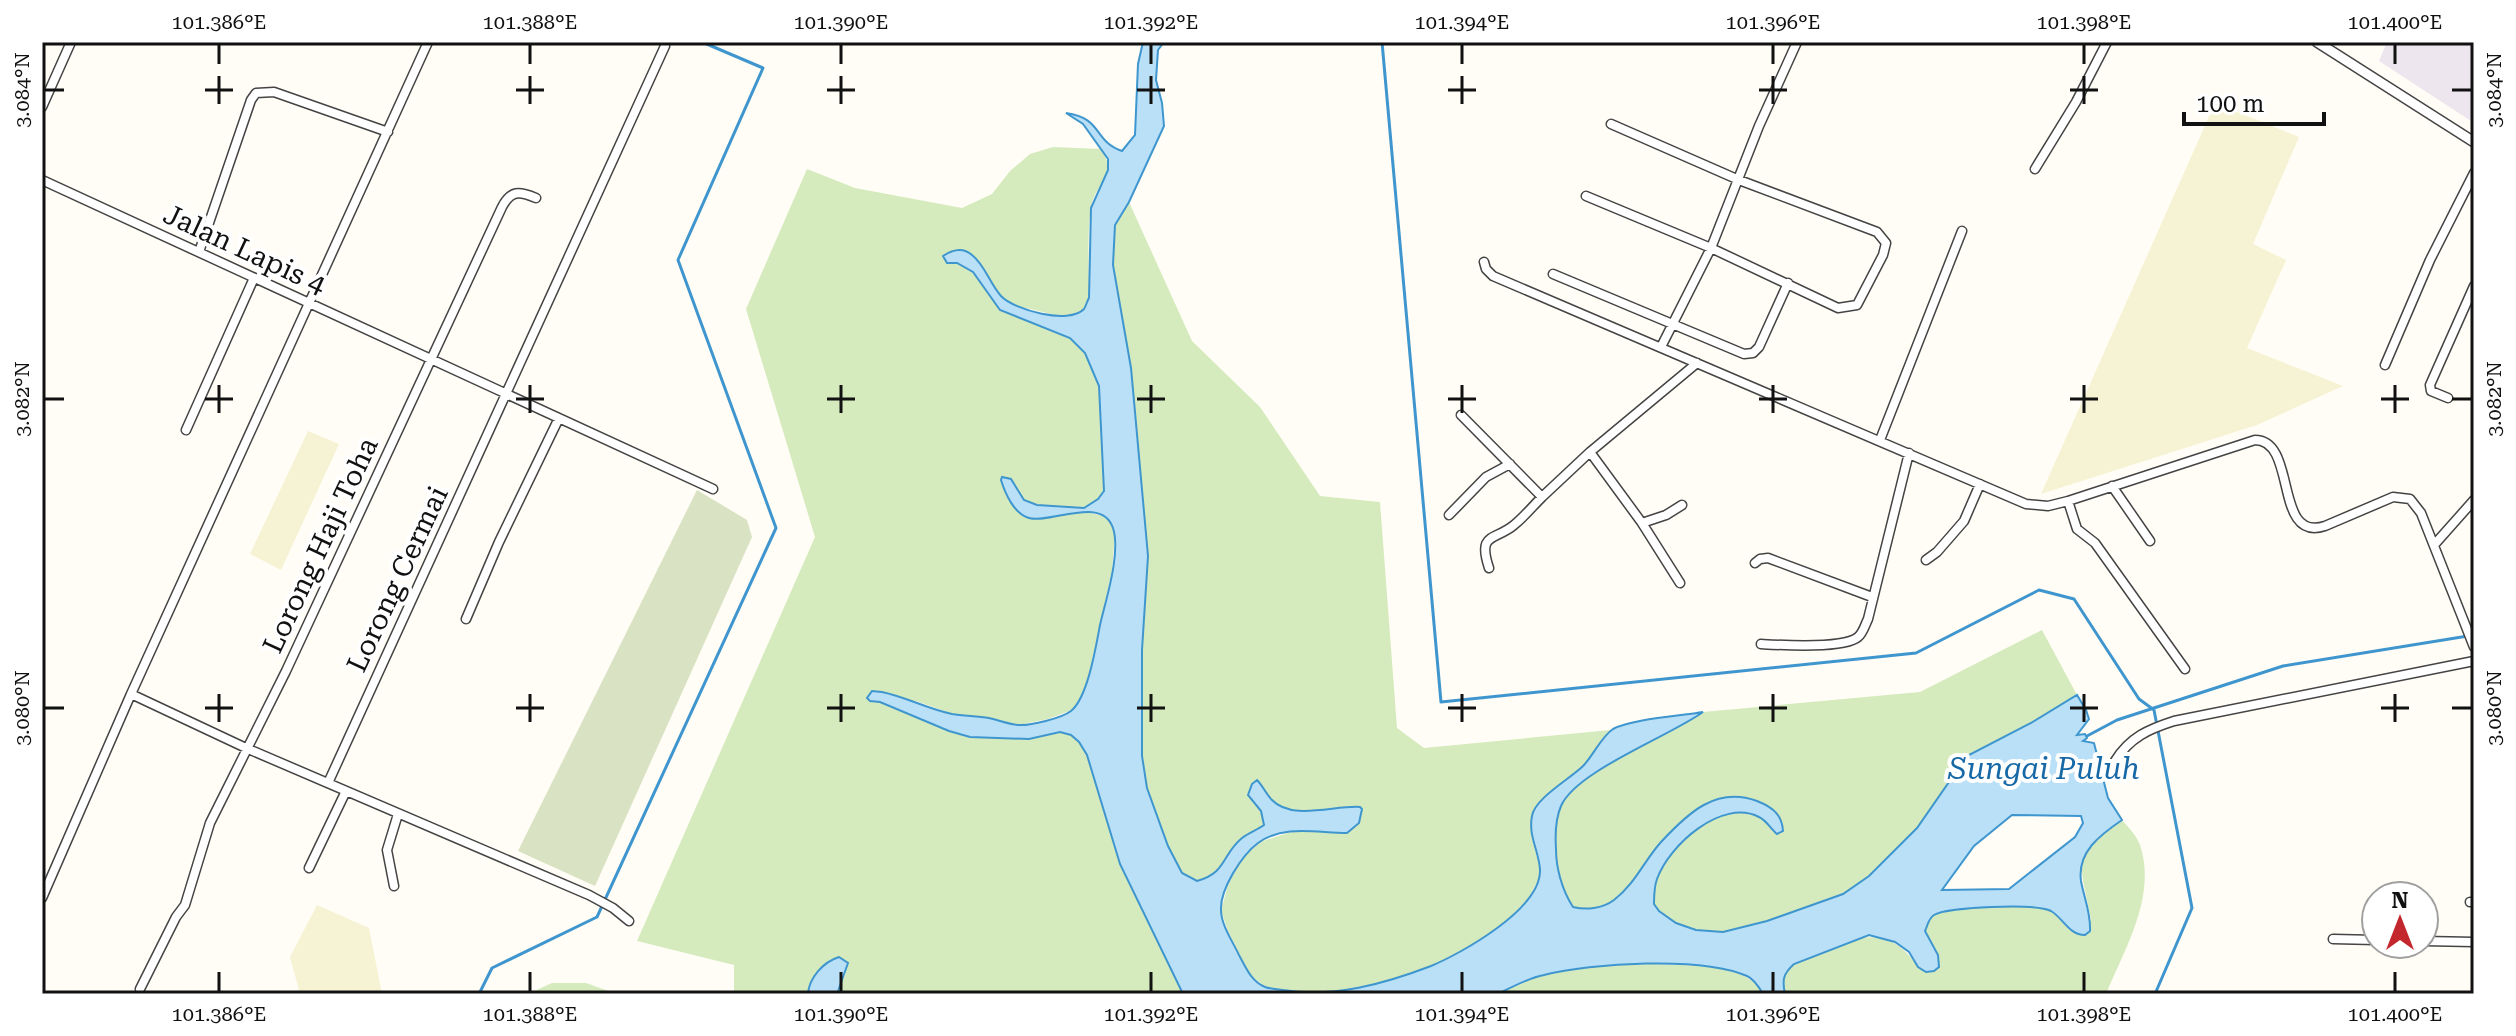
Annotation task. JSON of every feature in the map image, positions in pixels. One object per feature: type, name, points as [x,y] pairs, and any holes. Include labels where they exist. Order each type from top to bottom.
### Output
[{"type":"street","points":[[42,107],[71,42]]},
{"type":"street","points":[[42,898],[131,694],[428,42]]},
{"type":"street","points":[[1661,347],[1711,248],[1759,126],[1797,42]]},
{"type":"street","points":[[2035,169],[2107,42]]},
{"type":"street","points":[[2317,42],[2474,142]]},
{"type":"street","name":"Lorong Cermai","points":[[328,783],[665,46]]},
{"type":"street","points":[[199,252],[256,93],[274,92],[388,132]]},
{"type":"street","points":[[1586,196],[1711,248],[1838,308],[1857,305],[1883,255],[1886,243],[1877,232],[1739,180],[1611,124]]},
{"type":"street","points":[[2385,365],[2430,260],[2474,173]]},
{"type":"street","name":"Jalan Lapis 4","points":[[42,180],[713,489]]},
{"type":"street","name":"Lorong Haji Toha","points":[[140,989],[185,905],[210,823],[286,671],[508,197],[523,193],[536,198]]},
{"type":"street","points":[[1880,440],[1962,231]]},
{"type":"street","points":[[1484,262],[1493,276],[2026,504],[2048,506],[2068,501],[2255,440],[2267,442],[2275,450],[2294,513],[2304,527],[2314,530],[2393,497],[2410,499],[2417,505],[2473,645]]},
{"type":"street","points":[[1553,274],[1744,354],[1753,353],[1759,347],[1788,283]]},
{"type":"street","points":[[186,430],[254,278]]},
{"type":"street","points":[[2448,398],[2431,391],[2430,385],[2474,286]]},
{"type":"street","points":[[1489,568],[1485,545],[1492,535],[1512,527],[1590,452],[1697,363]]},
{"type":"street","points":[[1461,415],[1542,497]]},
{"type":"street","points":[[466,619],[559,418]]},
{"type":"street","points":[[1590,452],[1642,523],[1680,583]]},
{"type":"street","points":[[1761,644],[1799,646],[1850,641],[1859,636],[1868,619],[1909,453]]},
{"type":"street","points":[[1449,515],[1486,477],[1510,464]]},
{"type":"street","points":[[1926,560],[1964,521],[1980,484]]},
{"type":"street","points":[[2112,486],[2150,541]]},
{"type":"street","points":[[2434,545],[2474,500]]},
{"type":"street","points":[[2068,501],[2077,529],[2095,543],[2185,669]]},
{"type":"street","points":[[1642,523],[1666,515],[1682,505]]},
{"type":"street","points":[[1755,563],[1768,558],[1872,597]]},
{"type":"street","points":[[2115,761],[2125,746],[2146,730],[2174,721],[2474,661]]},
{"type":"street","points":[[131,694],[246,748],[589,895],[629,921]]},
{"type":"street","points":[[309,868],[346,791]]},
{"type":"street","points":[[394,886],[387,850],[398,814]]},
{"type":"street","points":[[2333,939],[2360,940]]},
{"type":"street","points":[[2440,941],[2474,942]]},
{"type":"shaded area","points":[[2387,42],[2474,42],[2474,123],[2379,61]]},
{"type":"shaded area","points":[[2215,103],[2299,137],[2253,244],[2286,260],[2247,348],[2343,386],[2257,425],[2041,494]]},
{"type":"shaded area","points":[[308,431],[339,444],[281,570],[250,554]]},
{"type":"shaded area","points":[[317,905],[369,928],[382,994],[300,994],[290,957]]},
{"type":"green space","points":[[1053,147],[1101,149],[1106,158],[1107,172],[1091,207],[1089,298],[1084,309],[1076,314],[1059,316],[1018,306],[1002,298],[985,271],[960,250],[946,253],[973,272],[1001,310],[1070,338],[1085,353],[1099,386],[1104,491],[1098,499],[1084,508],[1037,505],[1005,494],[1045,517],[1061,513],[1103,516],[1115,533],[1112,570],[1085,689],[1072,710],[1018,725],[953,714],[916,701],[870,701],[921,719],[1029,739],[1060,731],[1079,742],[1087,755],[1183,994],[837,994],[846,973],[808,987],[808,994],[734,994],[734,965],[637,941],[815,537],[746,309],[807,169],[855,188],[962,208],[992,194],[1010,171],[1030,154]]},
{"type":"green space","points":[[1129,202],[1192,341],[1260,407],[1320,496],[1380,502],[1397,728],[1424,748],[1611,730],[1582,767],[1551,791],[1531,835],[1540,869],[1528,900],[1495,931],[1448,959],[1396,979],[1342,991],[1296,992],[1266,987],[1250,975],[1221,911],[1228,885],[1242,859],[1260,842],[1297,830],[1331,833],[1353,806],[1323,811],[1288,808],[1272,800],[1256,780],[1253,803],[1261,811],[1264,825],[1244,836],[1214,873],[1197,881],[1182,873],[1168,846],[1147,788],[1142,756],[1142,650],[1148,556],[1131,368],[1113,265],[1115,225]]},
{"type":"green space","points":[[697,490],[747,520],[752,537],[595,886],[518,851]]},
{"type":"green space","points":[[2042,630],[2077,695],[1967,756],[1917,828],[1869,876],[1843,894],[1767,921],[1723,932],[1696,930],[1676,923],[1659,910],[1654,904],[1654,891],[1663,866],[1672,852],[1698,828],[1729,814],[1744,813],[1762,818],[1777,834],[1783,831],[1752,800],[1661,843],[1633,882],[1612,902],[1587,910],[1573,907],[1560,879],[1556,856],[1558,817],[1570,793],[1604,767],[1703,712],[1920,692]]},
{"type":"green space","points":[[2122,820],[2140,845],[2145,883],[2130,940],[2106,994],[1785,994],[1784,972],[1794,964],[1860,938],[1875,937],[1890,941],[1918,967],[1938,955],[1925,931],[1931,918],[1943,912],[2010,906],[2049,910],[2068,927],[2091,920],[2082,863],[2093,843]]},
{"type":"green space","points":[[1655,964],[1730,971],[1744,976],[1763,994],[1498,994],[1541,975],[1604,965]]},
{"type":"green space","points":[[552,983],[586,983],[617,994],[528,994]]},
{"type":"water","name":"Sungai Puluh","points":[[1143,42],[1164,42],[1158,50],[1156,80],[1164,126],[1115,225],[1113,265],[1131,368],[1148,556],[1142,650],[1142,756],[1147,788],[1168,846],[1182,873],[1197,881],[1214,873],[1244,836],[1264,825],[1261,811],[1248,795],[1257,780],[1272,800],[1291,810],[1362,809],[1359,823],[1347,833],[1290,831],[1268,837],[1252,848],[1233,873],[1224,892],[1222,916],[1244,965],[1256,981],[1267,988],[1302,992],[1340,991],[1395,978],[1431,966],[1461,951],[1498,928],[1528,900],[1537,885],[1540,870],[1531,823],[1539,802],[1583,766],[1613,729],[1644,720],[1703,712],[1604,767],[1570,793],[1561,806],[1556,827],[1557,864],[1573,907],[1594,908],[1614,900],[1682,821],[1704,805],[1728,797],[1742,797],[1767,806],[1778,816],[1783,831],[1777,834],[1762,818],[1744,813],[1714,819],[1699,828],[1685,839],[1663,866],[1654,891],[1654,904],[1659,911],[1676,923],[1696,930],[1723,932],[1767,921],[1843,894],[1869,876],[1917,828],[1967,756],[2077,695],[2089,719],[2077,735],[2085,734],[2087,738],[2083,741],[2094,743],[2108,798],[2122,820],[2098,838],[2083,861],[2081,881],[2090,931],[2085,935],[2079,934],[2051,911],[2028,907],[1942,912],[1929,920],[1925,931],[1938,955],[1939,967],[1934,971],[1926,972],[1918,967],[1909,952],[1895,942],[1869,935],[1794,964],[1784,978],[1785,994],[1763,994],[1750,977],[1727,970],[1646,964],[1564,971],[1532,978],[1498,994],[1183,994],[1120,864],[1087,755],[1079,742],[1071,735],[1060,732],[1029,739],[970,737],[867,698],[872,691],[882,692],[952,714],[1023,725],[1067,714],[1082,695],[1112,576],[1115,550],[1113,528],[1107,518],[1098,513],[1038,519],[1024,516],[1011,502],[1001,480],[1002,477],[1011,479],[1024,500],[1037,505],[1084,508],[1098,499],[1104,491],[1099,386],[1085,353],[1070,338],[1000,310],[973,272],[957,263],[947,263],[943,256],[958,250],[969,252],[1001,296],[1017,306],[1055,316],[1077,314],[1084,309],[1089,298],[1091,208],[1108,170],[1108,159],[1083,124],[1066,113],[1086,120],[1106,142],[1122,151],[1135,135],[1138,64]],"holes":[[[2012,815],[2081,816],[2083,823],[2075,837],[2009,889],[1942,890],[1974,846]]]},
{"type":"water","points":[[839,957],[848,963],[837,994],[808,994],[818,971]]},
{"type":"waterway","points":[[479,994],[492,968],[597,917],[776,528],[678,260],[763,68],[702,42]]},
{"type":"waterway","points":[[1382,42],[1441,702],[1916,653],[2039,590],[2074,599],[2139,699],[2154,710],[2192,908],[2155,994]]},
{"type":"waterway","points":[[2087,736],[2117,720],[2283,666],[2474,635]]}]
